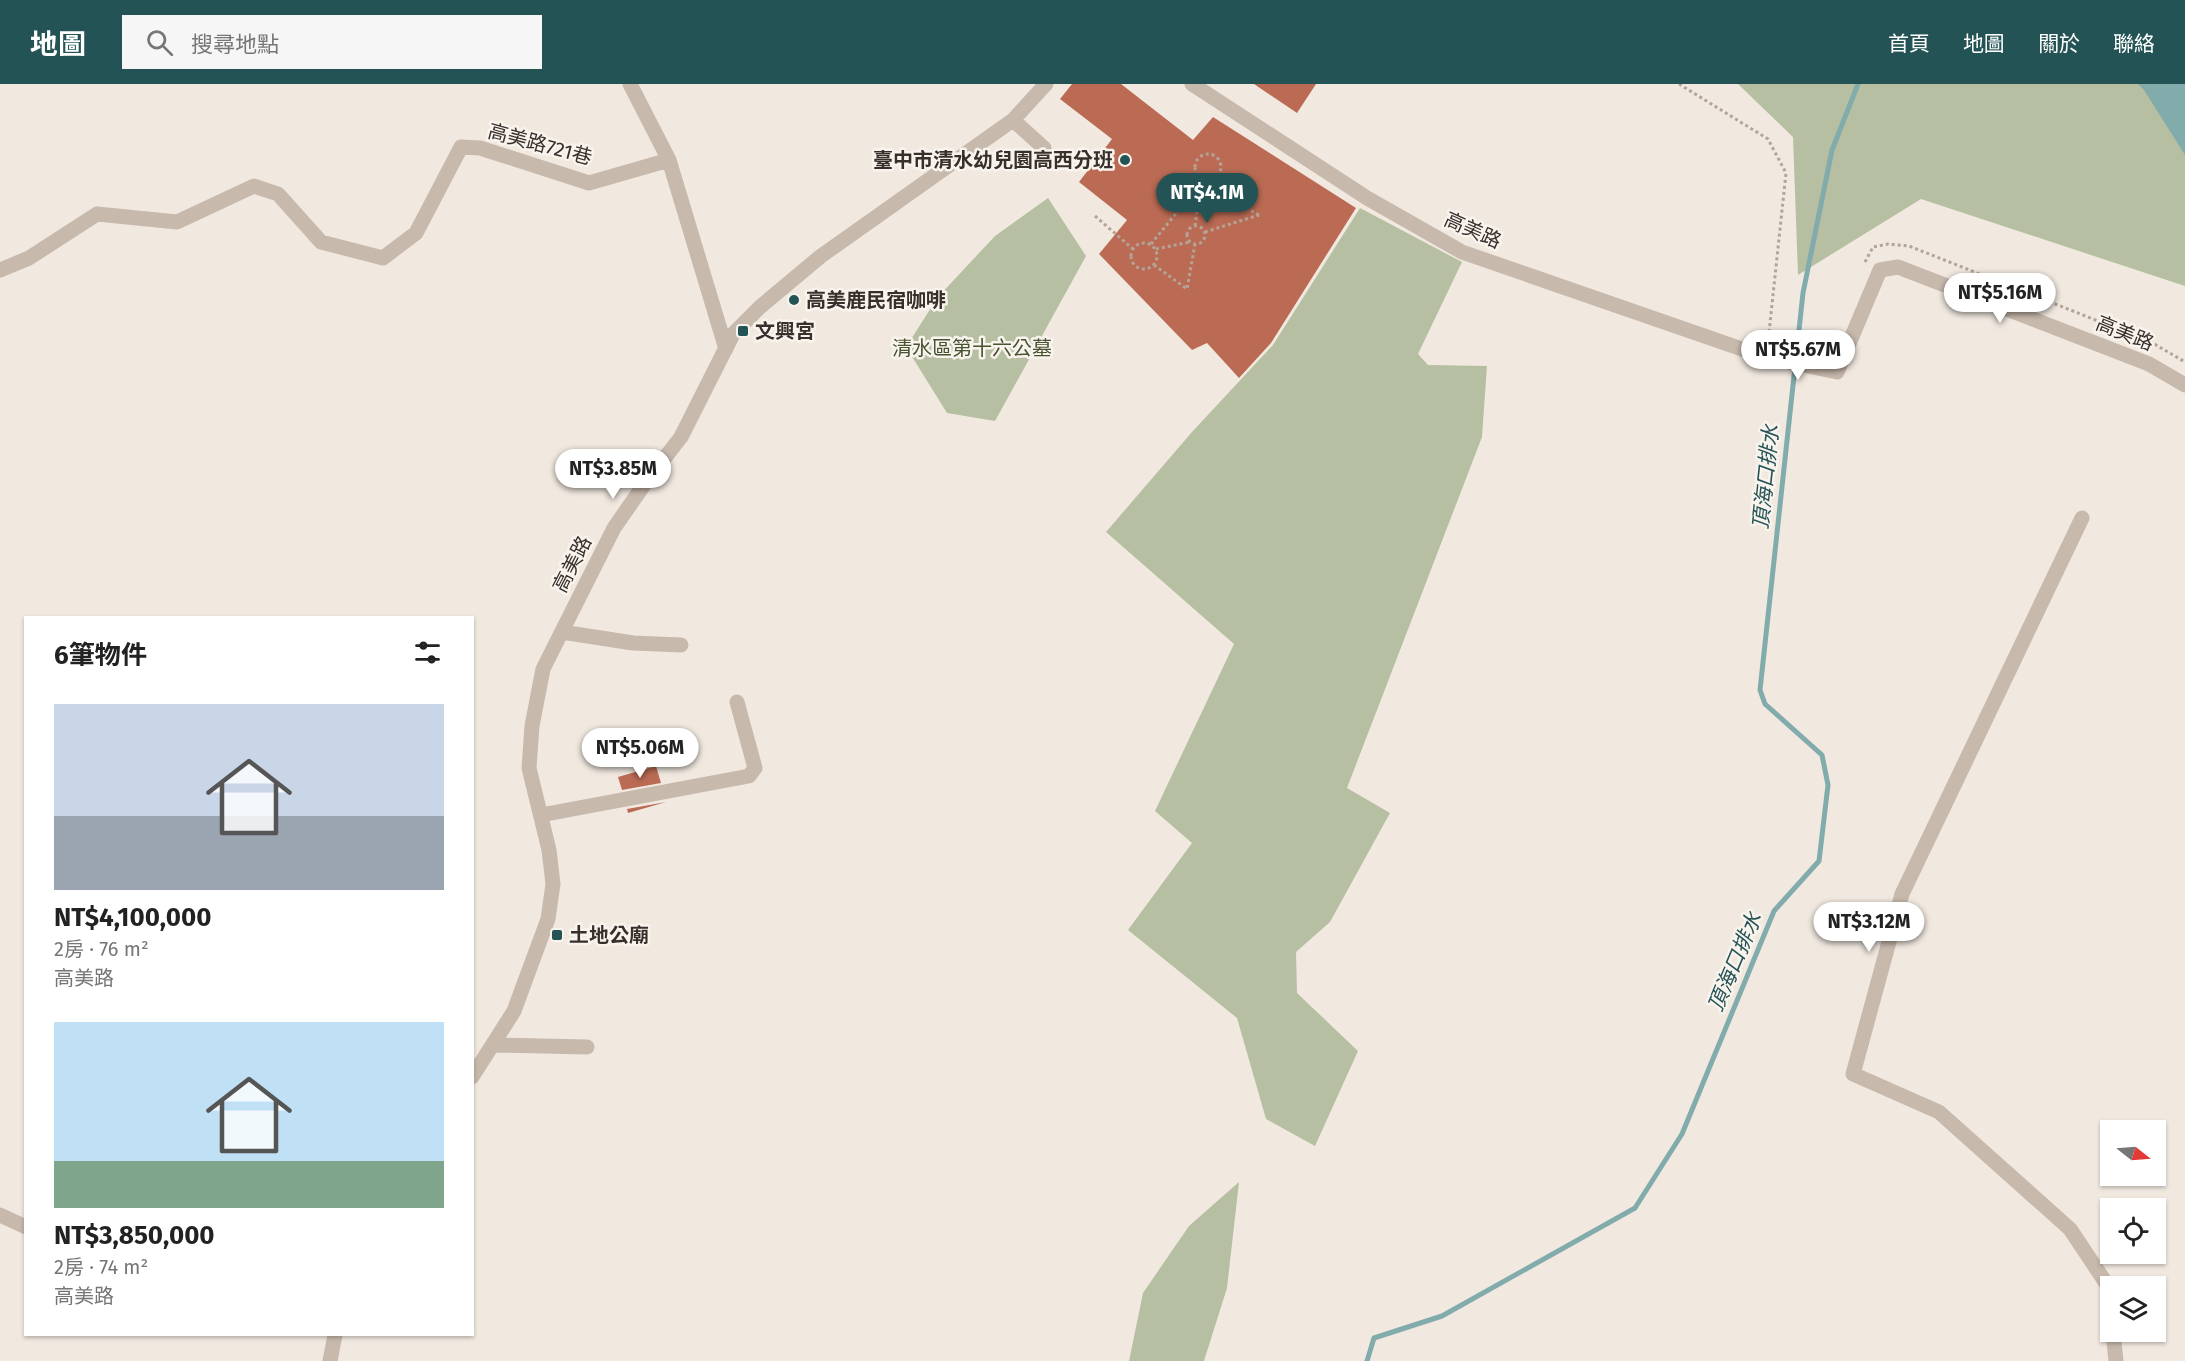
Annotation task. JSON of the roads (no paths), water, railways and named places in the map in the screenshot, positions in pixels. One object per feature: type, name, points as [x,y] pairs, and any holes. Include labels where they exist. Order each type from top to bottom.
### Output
[{"type":"street","points":[[630,84],[669,160],[726,349]]},
{"type":"street","name":"高美路","points":[[474,1074],[514,1011],[548,920],[553,884],[549,850],[529,768],[532,726],[543,669],[614,528],[681,437],[733,334],[760,307],[821,256],[1013,120],[1046,84]]},
{"type":"street","name":"高美路","points":[[1192,84],[1367,198],[1462,252],[1766,351],[1837,372],[1880,270],[1898,267],[2149,364],[2185,385]]},
{"type":"street","points":[[1013,120],[1044,148]]},
{"type":"street","name":"高美路721巷","points":[[0,270],[29,258],[98,214],[177,222],[254,186],[278,194],[321,242],[383,258],[416,233],[461,147],[480,148],[589,183],[669,160]]},
{"type":"street","points":[[2082,518],[1902,894],[1854,1074],[1939,1112],[2070,1228],[2101,1276]]},
{"type":"street","points":[[562,632],[633,643],[681,645]]},
{"type":"street","points":[[541,815],[749,776],[755,768],[737,702]]},
{"type":"street","points":[[493,1046],[587,1047]]},
{"type":"street","points":[[0,1215],[24,1226]]},
{"type":"street","points":[[330,1336],[330,1361]]},
{"type":"street","points":[[2114,1342],[2116,1361]]},
{"type":"water","points":[[2138,84],[2185,84],[2185,155],[2144,90]]},
{"type":"waterway","name":"頂海口排水","points":[[1367,1361],[1374,1338],[1442,1316],[1635,1208],[1682,1134],[1774,911],[1819,861],[1828,785],[1822,755],[1765,704],[1760,690],[1803,293],[1832,150],[1858,84]]},
{"type":"place","name":"臺中市清水幼兒園高西分班","points":[[1125,160]]},
{"type":"place","name":"高美鹿民宿咖啡","points":[[794,300]]},
{"type":"place","name":"文興宮","points":[[743,331]]},
{"type":"place","name":"土地公廟","points":[[557,935]]},
{"type":"park label","name":"清水區第十六公墓","points":[[972,348]]}]
